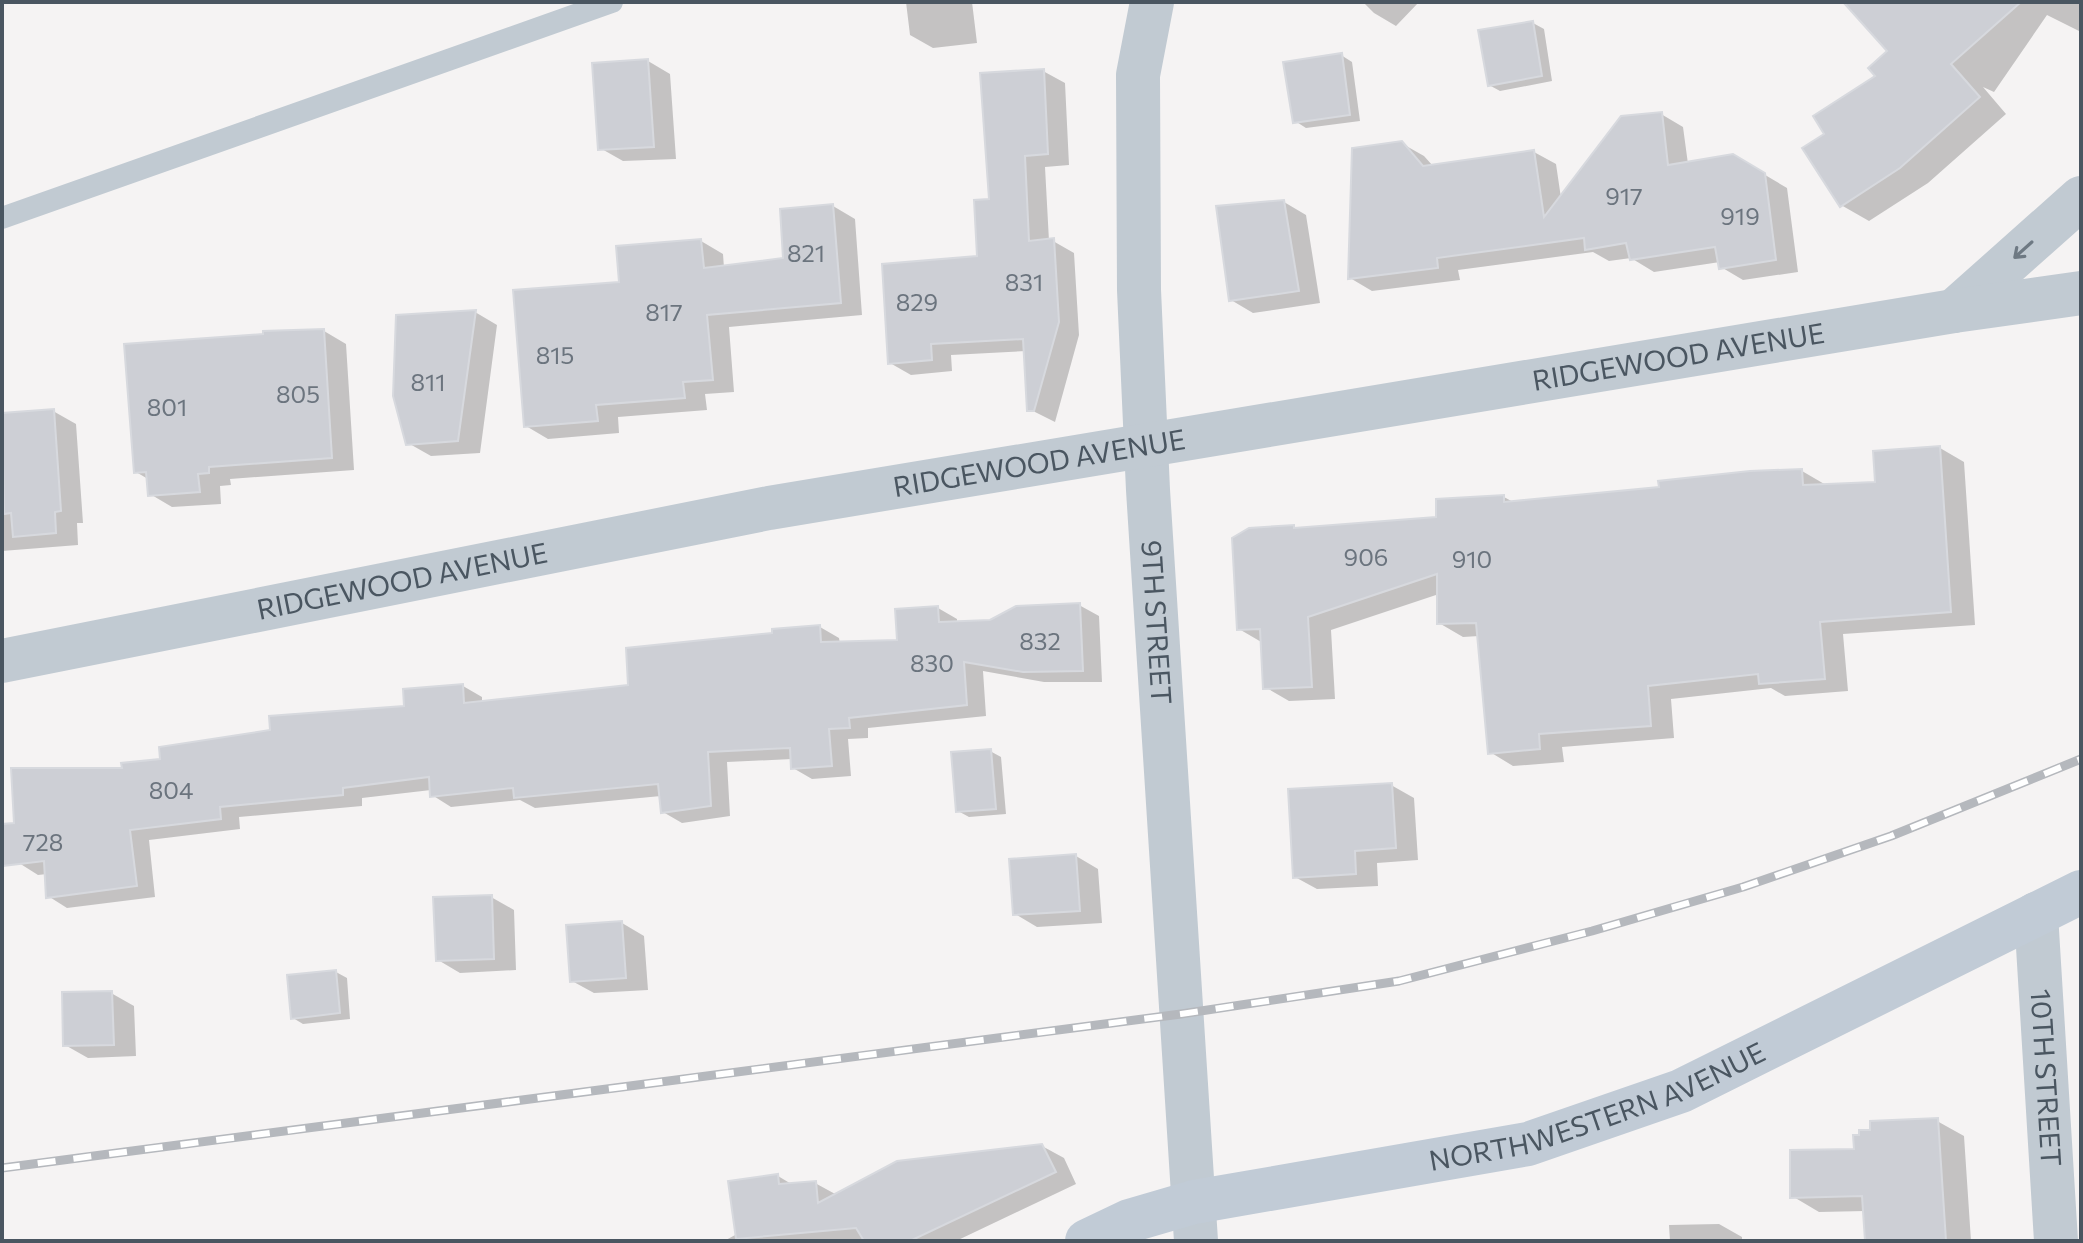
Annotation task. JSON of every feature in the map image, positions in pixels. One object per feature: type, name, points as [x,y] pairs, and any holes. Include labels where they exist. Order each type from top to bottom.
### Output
[{"type":"street","name":"9TH STREET","points":[[1152,2],[1138,75],[1139,290],[1145,446],[1195,1221]]},
{"type":"street","points":[[1954,311],[2081,198]]},
{"type":"street","name":"RIDGEWOOD AVENUE","points":[[2,661],[769,508],[1954,311],[2081,293]]},
{"type":"street","name":"NORTHWESTERN AVENUE","points":[[1087,1241],[1129,1221],[1195,1221],[1528,1144],[1681,1091],[2081,892]]},
{"type":"street","name":"10TH STREET","points":[[2036,914],[2065,1111],[2056,1241]]},
{"type":"lane","points":[[2,218],[612,2]]},
{"type":"building","points":[[1843,2],[2021,2],[1951,64],[1980,97],[1900,168],[1840,207],[1802,148],[1824,134],[1813,116],[1875,76],[1868,68],[1887,51]]},
{"type":"building","points":[[1533,21],[1542,76],[1488,86],[1478,30]]},
{"type":"building","points":[[1342,53],[1350,115],[1293,123],[1283,62]]},
{"type":"building","points":[[648,59],[654,147],[598,150],[592,63]]},
{"type":"building","points":[[1044,69],[1048,154],[1025,156],[1029,241],[1054,238],[1059,322],[1034,411],[1027,411],[1023,339],[931,344],[932,360],[888,364],[882,264],[977,256],[974,200],[989,199],[980,73]]},
{"type":"building","points":[[1662,112],[1668,165],[1733,154],[1765,173],[1776,260],[1719,269],[1715,247],[1630,260],[1626,243],[1585,250],[1584,238],[1437,258],[1438,268],[1348,279],[1352,148],[1402,141],[1423,166],[1534,150],[1544,217],[1621,116]]},
{"type":"building","points":[[1284,200],[1299,291],[1229,301],[1216,206]]},
{"type":"building","points":[[833,204],[841,303],[707,315],[713,380],[683,382],[685,398],[596,405],[598,421],[524,427],[513,290],[619,282],[616,246],[701,239],[704,268],[783,258],[780,209]]},
{"type":"building","points":[[476,310],[458,441],[406,445],[393,396],[396,315]]},
{"type":"building","points":[[324,329],[332,458],[209,467],[209,473],[198,474],[200,492],[148,496],[146,472],[134,473],[124,344],[263,334],[263,331]]},
{"type":"building","points":[[54,409],[61,511],[55,512],[56,533],[13,537],[11,513],[4,514],[2,413]]},
{"type":"building","points":[[1940,446],[1951,612],[1820,622],[1825,679],[1759,684],[1758,674],[1648,686],[1651,726],[1539,734],[1540,749],[1488,754],[1476,623],[1437,624],[1437,574],[1308,617],[1312,687],[1263,689],[1260,629],[1237,630],[1232,538],[1249,528],[1294,525],[1294,528],[1436,517],[1436,499],[1504,495],[1504,502],[1659,487],[1658,481],[1750,471],[1802,469],[1803,485],[1875,482],[1873,451]]},
{"type":"building","points":[[1080,603],[1083,671],[1023,672],[964,662],[967,705],[849,718],[850,728],[829,729],[832,766],[791,769],[790,748],[708,752],[711,806],[661,813],[658,784],[514,798],[513,788],[430,797],[429,777],[343,788],[343,795],[220,807],[221,819],[130,830],[137,886],[46,898],[44,861],[2,866],[2,824],[14,823],[11,768],[122,768],[121,763],[160,759],[159,747],[270,730],[269,716],[404,706],[403,689],[463,684],[464,703],[628,685],[626,648],[820,625],[821,642],[897,640],[895,609],[938,606],[939,622],[990,620],[1016,606]]},
{"type":"building","points":[[991,749],[996,809],[956,812],[951,752]]},
{"type":"building","points":[[1392,783],[1396,848],[1355,851],[1356,874],[1293,878],[1288,789]]},
{"type":"building","points":[[1076,854],[1080,911],[1013,915],[1009,859]]},
{"type":"building","points":[[492,895],[494,959],[436,961],[433,897]]},
{"type":"building","points":[[622,921],[626,978],[570,982],[566,925]]},
{"type":"building","points":[[336,970],[340,1013],[291,1019],[287,975]]},
{"type":"building","points":[[112,991],[114,1045],[63,1046],[62,992]]},
{"type":"building","points":[[1938,1118],[1946,1241],[1865,1241],[1862,1196],[1790,1198],[1790,1150],[1854,1149],[1853,1135],[1859,1135],[1859,1130],[1870,1130],[1870,1121]]},
{"type":"building","points":[[1042,1144],[1056,1172],[910,1241],[864,1241],[856,1228],[736,1239],[728,1181],[778,1174],[779,1184],[816,1181],[818,1203],[897,1161]]},
{"type":"railway","points":[[2,1168],[1181,1014],[1399,981],[1592,931],[1743,887],[1891,836],[2081,759]]}]
